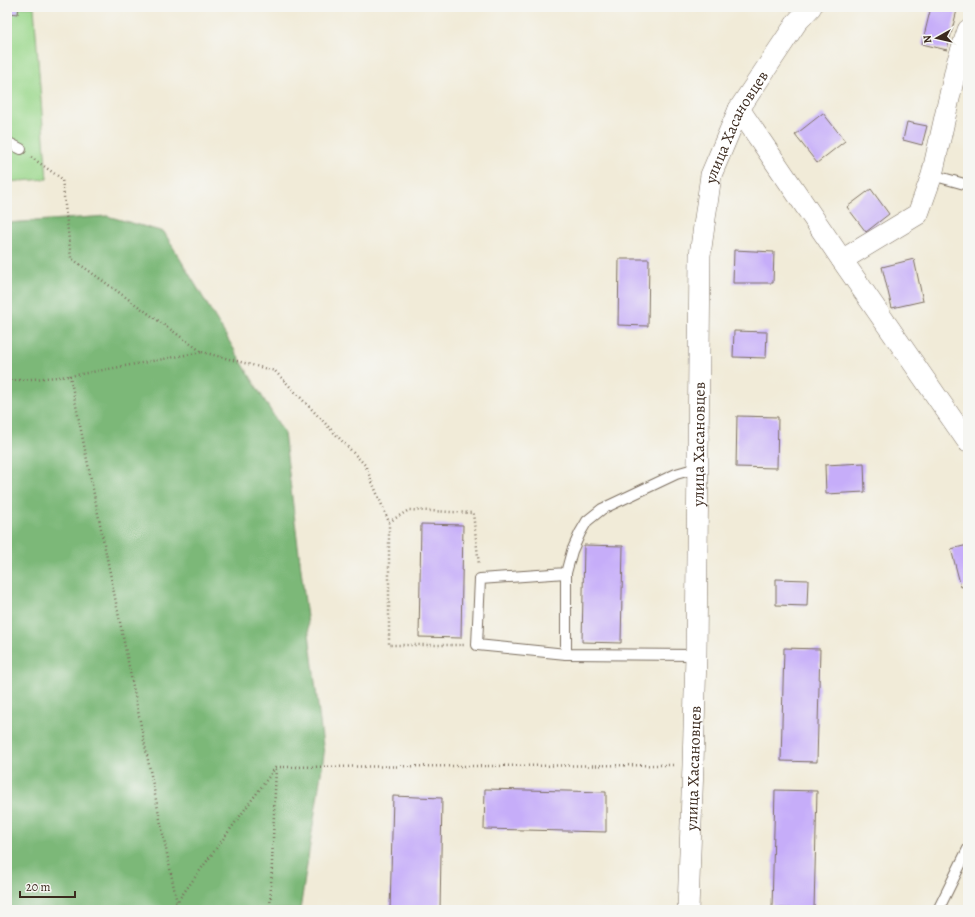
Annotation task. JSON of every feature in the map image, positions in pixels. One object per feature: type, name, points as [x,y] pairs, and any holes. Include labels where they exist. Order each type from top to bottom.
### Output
[{"type":"street","name":"улица Хасановцев","points":[[688,910],[696,655],[700,255],[711,175],[739,109],[797,22],[811,7]]},
{"type":"street","points":[[842,260],[918,214],[932,175],[957,63],[968,30]]},
{"type":"street","points":[[739,109],[968,442]]},
{"type":"lane","points":[[7,142],[21,149]]},
{"type":"lane","points":[[932,175],[968,185]]},
{"type":"lane","points":[[566,654],[566,573],[572,551],[587,521],[602,510],[676,474],[697,468]]},
{"type":"lane","points":[[566,573],[480,579],[477,645],[566,654],[696,655]]},
{"type":"lane","points":[[938,910],[968,849]]},
{"type":"path","points":[[21,149],[62,179],[71,258],[202,352],[275,371],[364,465],[389,522],[389,645],[477,645]]},
{"type":"path","points":[[7,381],[70,376],[202,352]]},
{"type":"path","points":[[70,376],[177,903]]},
{"type":"path","points":[[389,522],[409,510],[473,513],[480,579]]},
{"type":"path","points":[[276,767],[693,765]]},
{"type":"path","points":[[171,910],[276,767]]},
{"type":"path","points":[[270,910],[276,767]]},
{"type":"green space","points":[[7,7],[34,7],[47,179],[7,182]]},
{"type":"green space","points":[[107,216],[164,232],[284,433],[324,754],[300,910],[7,910],[7,223]]},
{"type":"building","points":[[7,7],[19,7],[18,14],[7,13]]},
{"type":"building","points":[[931,7],[943,7],[957,10],[947,50],[922,44]]},
{"type":"building","points":[[823,113],[845,141],[817,163],[795,135]]},
{"type":"building","points":[[907,122],[927,126],[922,145],[903,140]]},
{"type":"building","points":[[871,189],[889,214],[866,232],[847,207]]},
{"type":"building","points":[[734,250],[774,252],[773,283],[733,283]]},
{"type":"building","points":[[619,259],[649,259],[648,326],[618,325]]},
{"type":"building","points":[[914,259],[923,301],[892,308],[882,267]]},
{"type":"building","points":[[734,331],[767,332],[766,358],[733,357]]},
{"type":"building","points":[[737,416],[778,417],[777,468],[736,467]]},
{"type":"building","points":[[864,463],[865,492],[826,494],[825,465]]},
{"type":"building","points":[[421,524],[463,525],[461,638],[419,637]]},
{"type":"building","points":[[584,545],[623,546],[621,643],[582,642]]},
{"type":"building","points":[[968,545],[968,585],[961,587],[951,549]]},
{"type":"building","points":[[776,579],[808,580],[807,606],[776,605]]},
{"type":"building","points":[[784,648],[820,649],[817,762],[781,761]]},
{"type":"building","points":[[485,789],[606,792],[606,832],[484,829]]},
{"type":"building","points":[[775,790],[817,791],[814,909],[772,908]]},
{"type":"building","points":[[393,796],[442,798],[440,910],[390,910]]}]
